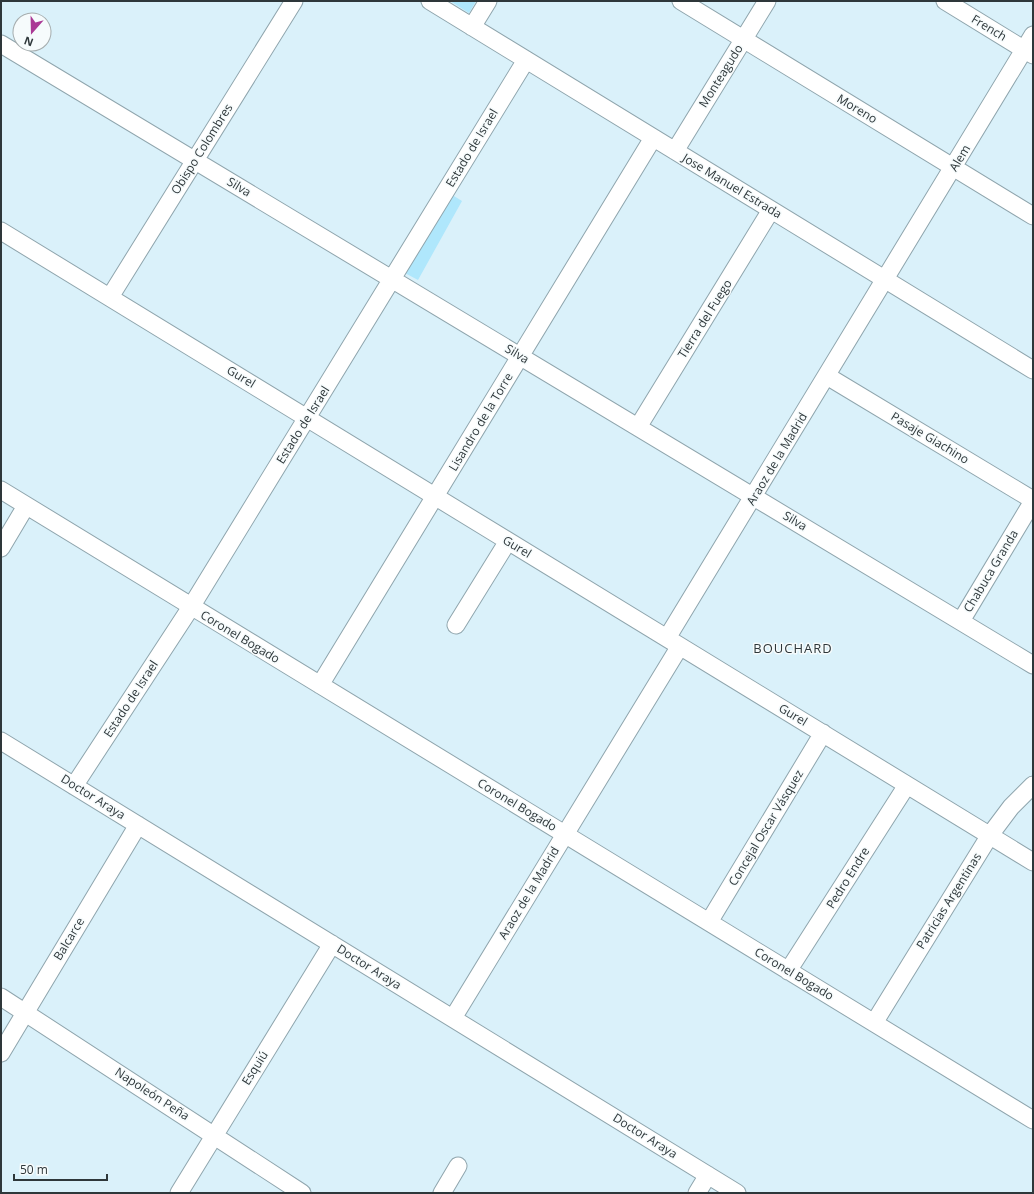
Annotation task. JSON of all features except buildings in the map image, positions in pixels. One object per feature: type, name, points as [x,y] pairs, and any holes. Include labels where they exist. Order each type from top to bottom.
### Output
[{"type":"street","name":"Obispo Colombres","points":[[110,297],[294,1]]},
{"type":"street","name":"Jose Manuel Estrada","points":[[430,1],[1033,370]]},
{"type":"street","points":[[472,27],[488,1]]},
{"type":"street","name":"Moreno","points":[[681,1],[1033,216]]},
{"type":"street","name":"Monteagudo","points":[[675,151],[767,1]]},
{"type":"street","name":"French","points":[[945,1],[1030,46]]},
{"type":"street","name":"Silva","points":[[1,44],[1033,665]]},
{"type":"street","name":"Alem","points":[[886,280],[1030,46]]},
{"type":"street","name":"Estado de Israel","points":[[74,786],[191,607],[526,60]]},
{"type":"street","name":"Lisandro de la Torre","points":[[320,685],[654,138]]},
{"type":"street","name":"Tierra del Fuego","points":[[638,427],[771,210]]},
{"type":"street","name":"Gurel","points":[[1,230],[1033,862]]},
{"type":"street","name":"Araoz de la Madrid","points":[[453,1018],[565,834],[754,497],[886,280]]},
{"type":"street","name":"Pasaje Giachino","points":[[827,376],[1033,500]]},
{"type":"street","name":"Coronel Bogado","points":[[1,490],[1033,1120]]},
{"type":"street","name":"Chabuca Granda","points":[[961,621],[1033,500]]},
{"type":"street","points":[[1,548],[26,506]]},
{"type":"street","points":[[456,625],[508,541]]},
{"type":"street","name":"Concejal Oscar Vásquez","points":[[709,922],[823,734]]},
{"type":"street","name":"Doctor Araya","points":[[1,741],[737,1193]]},
{"type":"street","name":"Pedro Endre","points":[[788,971],[907,785]]},
{"type":"street","name":"Patricias Argentinas","points":[[874,1023],[990,835],[1011,807],[1033,785]]},
{"type":"street","name":"Balcarce","points":[[1,1053],[138,825]]},
{"type":"street","name":"Esquiú","points":[[179,1193],[332,944]]},
{"type":"street","name":"Napoleón Peña","points":[[1,996],[302,1193]]},
{"type":"street","points":[[442,1193],[458,1166]]},
{"type":"street","points":[[697,1193],[708,1175]]},
{"type":"shaded area","points":[[450,1],[476,1],[469,13]]},
{"type":"shaded area","points":[[449,193],[462,201],[418,280],[403,272]]},
{"type":"district","name":"BOUCHARD","points":[[793,648]]}]
